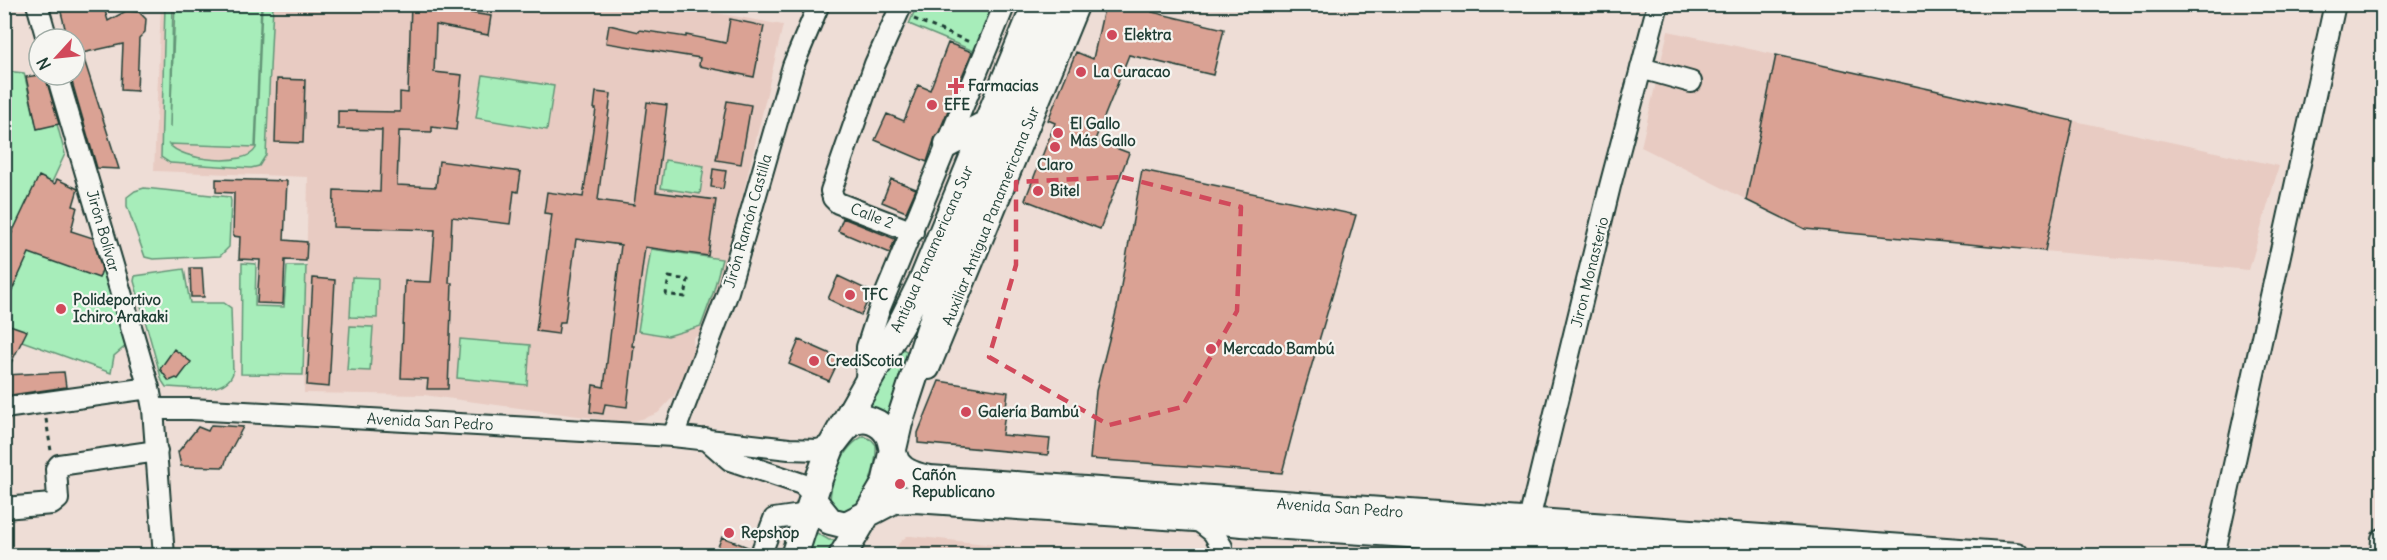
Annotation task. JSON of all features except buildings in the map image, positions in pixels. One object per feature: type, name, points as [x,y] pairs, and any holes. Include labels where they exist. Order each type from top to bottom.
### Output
[{"type":"main road","name":"Antigua Panamericana Sur","points":[[794,555],[819,476],[832,446],[904,318],[924,277],[1036,4]]},
{"type":"main road","name":"Antigua Panamericana Sur","points":[[842,555],[863,517],[880,495],[893,454],[899,423],[947,276],[1057,4]]},
{"type":"main road","points":[[948,144],[988,123]]},
{"type":"main road","name":"Avenida San Pedro","points":[[832,446],[850,424],[871,420],[883,427],[888,434],[898,464],[920,477],[1523,538],[1740,555]]},
{"type":"main road","name":"Avenida San Pedro","points":[[810,507],[835,524],[846,525],[894,500],[915,498],[1242,523],[1523,538],[2016,555]]},
{"type":"street","points":[[37,4],[44,27]]},
{"type":"street","name":"Jirón Ramón Castilla","points":[[673,436],[727,295],[793,66],[819,4]]},
{"type":"street","points":[[866,385],[867,348],[879,310],[1005,4]]},
{"type":"street","name":"Auxiliar Antigua Panamericana Sur","points":[[899,423],[913,409],[1078,4]]},
{"type":"street","name":"Jiron Monasterio","points":[[1523,538],[1658,4]]},
{"type":"street","points":[[2214,555],[2335,4]]},
{"type":"street","name":"Calle 2","points":[[900,8],[875,64],[831,191],[838,203],[913,232]]},
{"type":"street","points":[[1641,68],[1691,82]]},
{"type":"street","name":"Jirón Bolívar","points":[[61,87],[149,387],[157,451],[164,555]]},
{"type":"street","points":[[4,408],[149,387]]},
{"type":"street","name":"Avenida San Pedro","points":[[153,409],[673,436],[789,449],[818,450],[832,446]]},
{"type":"street","name":"Avenida San Pedro","points":[[706,439],[730,460],[802,484],[810,492],[810,507]]},
{"type":"street","points":[[4,508],[52,504],[56,501],[58,499],[57,466],[157,451]]},
{"type":"street","points":[[760,555],[774,519],[810,507]]},
{"type":"street","points":[[1195,518],[1213,532],[1221,551]]},
{"type":"street","points":[[1221,551],[1231,534],[1242,523]]},
{"type":"street","points":[[2381,555],[2382,539]]},
{"type":"path","points":[[900,8],[987,49]]},
{"type":"path","points":[[669,277],[688,280],[685,297],[666,294],[669,277]]},
{"type":"path","points":[[44,402],[52,459],[57,466]]},
{"type":"highlighted area","points":[[1122,177],[1241,207],[1237,311],[1182,407],[1109,425],[989,357],[1016,265],[1016,182]]},
{"type":"shaded area","points":[[667,4],[783,25],[722,284],[706,332],[693,338],[694,351],[685,376],[673,397],[658,413],[645,418],[630,422],[615,421],[424,395],[304,393],[308,177],[154,171],[161,5]]},
{"type":"shaded area","points":[[1668,31],[2279,166],[2249,270],[1805,229],[1641,147]]},
{"type":"shaded area","points":[[907,536],[1089,555],[892,555],[899,543]]},
{"type":"green space","points":[[165,5],[173,5],[170,127],[175,5],[261,5],[255,147],[169,144],[176,150],[199,158],[227,160],[250,154],[256,148],[262,5],[273,5],[266,155],[259,166],[251,168],[170,163],[161,157]]},
{"type":"green space","points":[[917,5],[982,5],[993,9],[976,52],[909,24]]},
{"type":"green space","name":"Polideportivo Ichiro Arakaki","points":[[5,71],[24,73],[37,128],[57,124],[65,154],[26,238],[103,265],[128,344],[114,356],[111,373],[5,335]]},
{"type":"green space","points":[[483,75],[554,86],[547,130],[476,118]]},
{"type":"green space","points":[[665,160],[704,166],[700,194],[661,188]]},
{"type":"green space","points":[[144,188],[230,197],[229,247],[220,256],[153,259],[145,257],[127,206],[127,197]]},
{"type":"green space","points":[[651,249],[722,259],[701,326],[668,336],[638,331]]},
{"type":"green space","points":[[242,263],[256,264],[255,306],[284,307],[287,266],[306,266],[303,375],[241,374]]},
{"type":"green space","points":[[184,269],[190,303],[224,303],[231,308],[233,373],[229,380],[213,388],[166,387],[162,381],[134,281],[135,276]]},
{"type":"green space","points":[[352,277],[378,278],[377,318],[350,317]]},
{"type":"green space","points":[[350,326],[373,327],[370,371],[347,370]]},
{"type":"green space","points":[[460,339],[530,345],[527,385],[457,378]]},
{"type":"green space","points":[[899,347],[910,353],[893,421],[878,410],[863,408]]},
{"type":"green space","points":[[864,436],[876,445],[871,477],[856,505],[839,515],[830,504],[835,475],[843,456],[856,441]]},
{"type":"green space","points":[[810,529],[829,540],[839,540],[831,555],[803,556]]},
{"type":"place","name":"Elektra","points":[[1112,35]]},
{"type":"place","name":"La Curacao","points":[[1081,72]]},
{"type":"place","name":"Farmacias","points":[[956,86]]},
{"type":"place","name":"EFE","points":[[932,105]]},
{"type":"place","name":"El Gallo Más Gallo","points":[[1058,133]]},
{"type":"place","name":"Claro","points":[[1055,147]]},
{"type":"place","name":"Bitel","points":[[1038,191]]},
{"type":"place","name":"TFC","points":[[850,295]]},
{"type":"place","name":"Polideportivo Ichiro Arakaki","points":[[61,309]]},
{"type":"place","name":"Mercado Bambú","points":[[1211,349]]},
{"type":"place","name":"CrediScotia","points":[[814,361]]},
{"type":"place","name":"Galería Bambú","points":[[966,412]]},
{"type":"place","name":"Cañón Republicano","points":[[900,484]]},
{"type":"place","name":"Repshop","points":[[729,533]]}]
